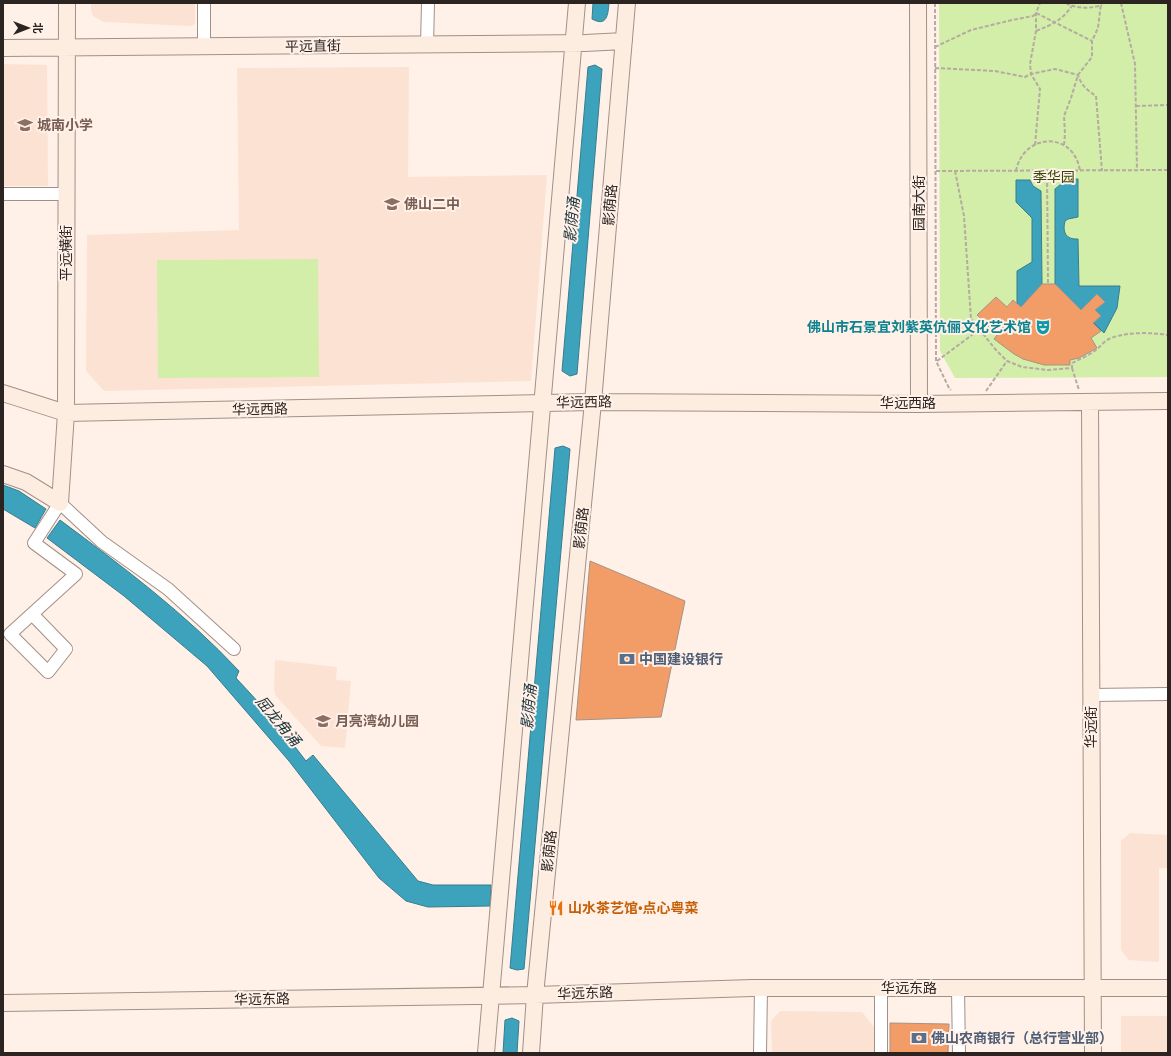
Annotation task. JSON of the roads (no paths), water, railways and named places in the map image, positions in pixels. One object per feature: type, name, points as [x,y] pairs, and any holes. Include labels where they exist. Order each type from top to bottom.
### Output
[{"type":"street","name":"平远横街","points":[[60,503],[66,413],[67,3]]},
{"type":"street","points":[[204,3],[204,47]]},
{"type":"street","points":[[427,45],[428,3]]},
{"type":"street","points":[[486,1053],[542,403],[579,43],[577,3]]},
{"type":"street","name":"影荫路","points":[[531,1053],[535,995],[593,402],[619,41],[627,3]]},
{"type":"street","name":"园南大街","points":[[918,3],[920,404]]},
{"type":"street","name":"平远直街","points":[[3,48],[427,45],[619,41]]},
{"type":"street","points":[[3,194],[66,194]]},
{"type":"street","name":"华远西路","points":[[3,393],[66,413],[593,402],[920,404],[1085,398],[1168,401]]},
{"type":"street","name":"华远街","points":[[1085,398],[1091,696],[1093,1053]]},
{"type":"street","points":[[3,474],[26,482],[60,503],[102,542],[168,589],[234,649]]},
{"type":"street","points":[[32,614],[66,649],[48,672],[10,634],[32,614],[76,574],[34,543],[60,503]]},
{"type":"street","points":[[1091,696],[1168,694]]},
{"type":"street","points":[[760,1053],[761,988]]},
{"type":"street","name":"华远东路","points":[[3,1003],[535,995],[761,988],[1168,988]]},
{"type":"street","points":[[881,988],[881,1053]]},
{"type":"street","points":[[958,989],[959,1053]]},
{"type":"water","points":[[593,3],[609,3],[608,12],[604,21],[601,22],[592,19]]},
{"type":"water","points":[[595,65],[602,69],[577,374],[570,376],[562,371],[588,67]]},
{"type":"water","points":[[1064,179],[1078,179],[1078,217],[1065,221],[1064,229],[1068,237],[1078,239],[1079,286],[1120,286],[1117,308],[1104,333],[1055,284],[1055,189]]},
{"type":"water","points":[[1016,180],[1030,180],[1033,186],[1041,191],[1042,284],[1021,307],[1017,304],[1017,271],[1032,262],[1032,218],[1016,202]]},
{"type":"water","points":[[563,446],[570,449],[524,969],[517,970],[510,968],[555,448]]},
{"type":"water","points":[[3,485],[19,491],[46,509],[35,528],[3,509]]},
{"type":"water","points":[[60,520],[153,591],[197,630],[239,671],[236,678],[272,718],[306,761],[313,755],[418,881],[433,885],[491,885],[490,906],[428,907],[406,901],[379,878],[289,761],[207,666],[124,596],[47,538]]},
{"type":"water","points":[[512,1018],[519,1021],[517,1053],[503,1053],[505,1020]]},
{"type":"place","name":"城南小学","points":[[25,125]]},
{"type":"place","name":"佛山二中","points":[[392,204]]},
{"type":"place","name":"佛山市石景宜刘紫英伉俪文化艺术馆","points":[[1043,327]]},
{"type":"place","name":"中国建设银行","points":[[627,659]]},
{"type":"place","name":"月亮湾幼儿园","points":[[323,721]]},
{"type":"place","name":"山水茶艺馆·点心粤菜","points":[[556,908]]},
{"type":"place","name":"佛山农商银行（总行营业部）","points":[[919,1038]]},
{"type":"park label","name":"季华园","points":[[1054,177]]},
{"type":"water label","name":"影荫涌","points":[[572,220]]},
{"type":"water label","name":"影荫涌","points":[[529,707]]},
{"type":"water label","name":"屈龙角涌","points":[[278,721]]}]
